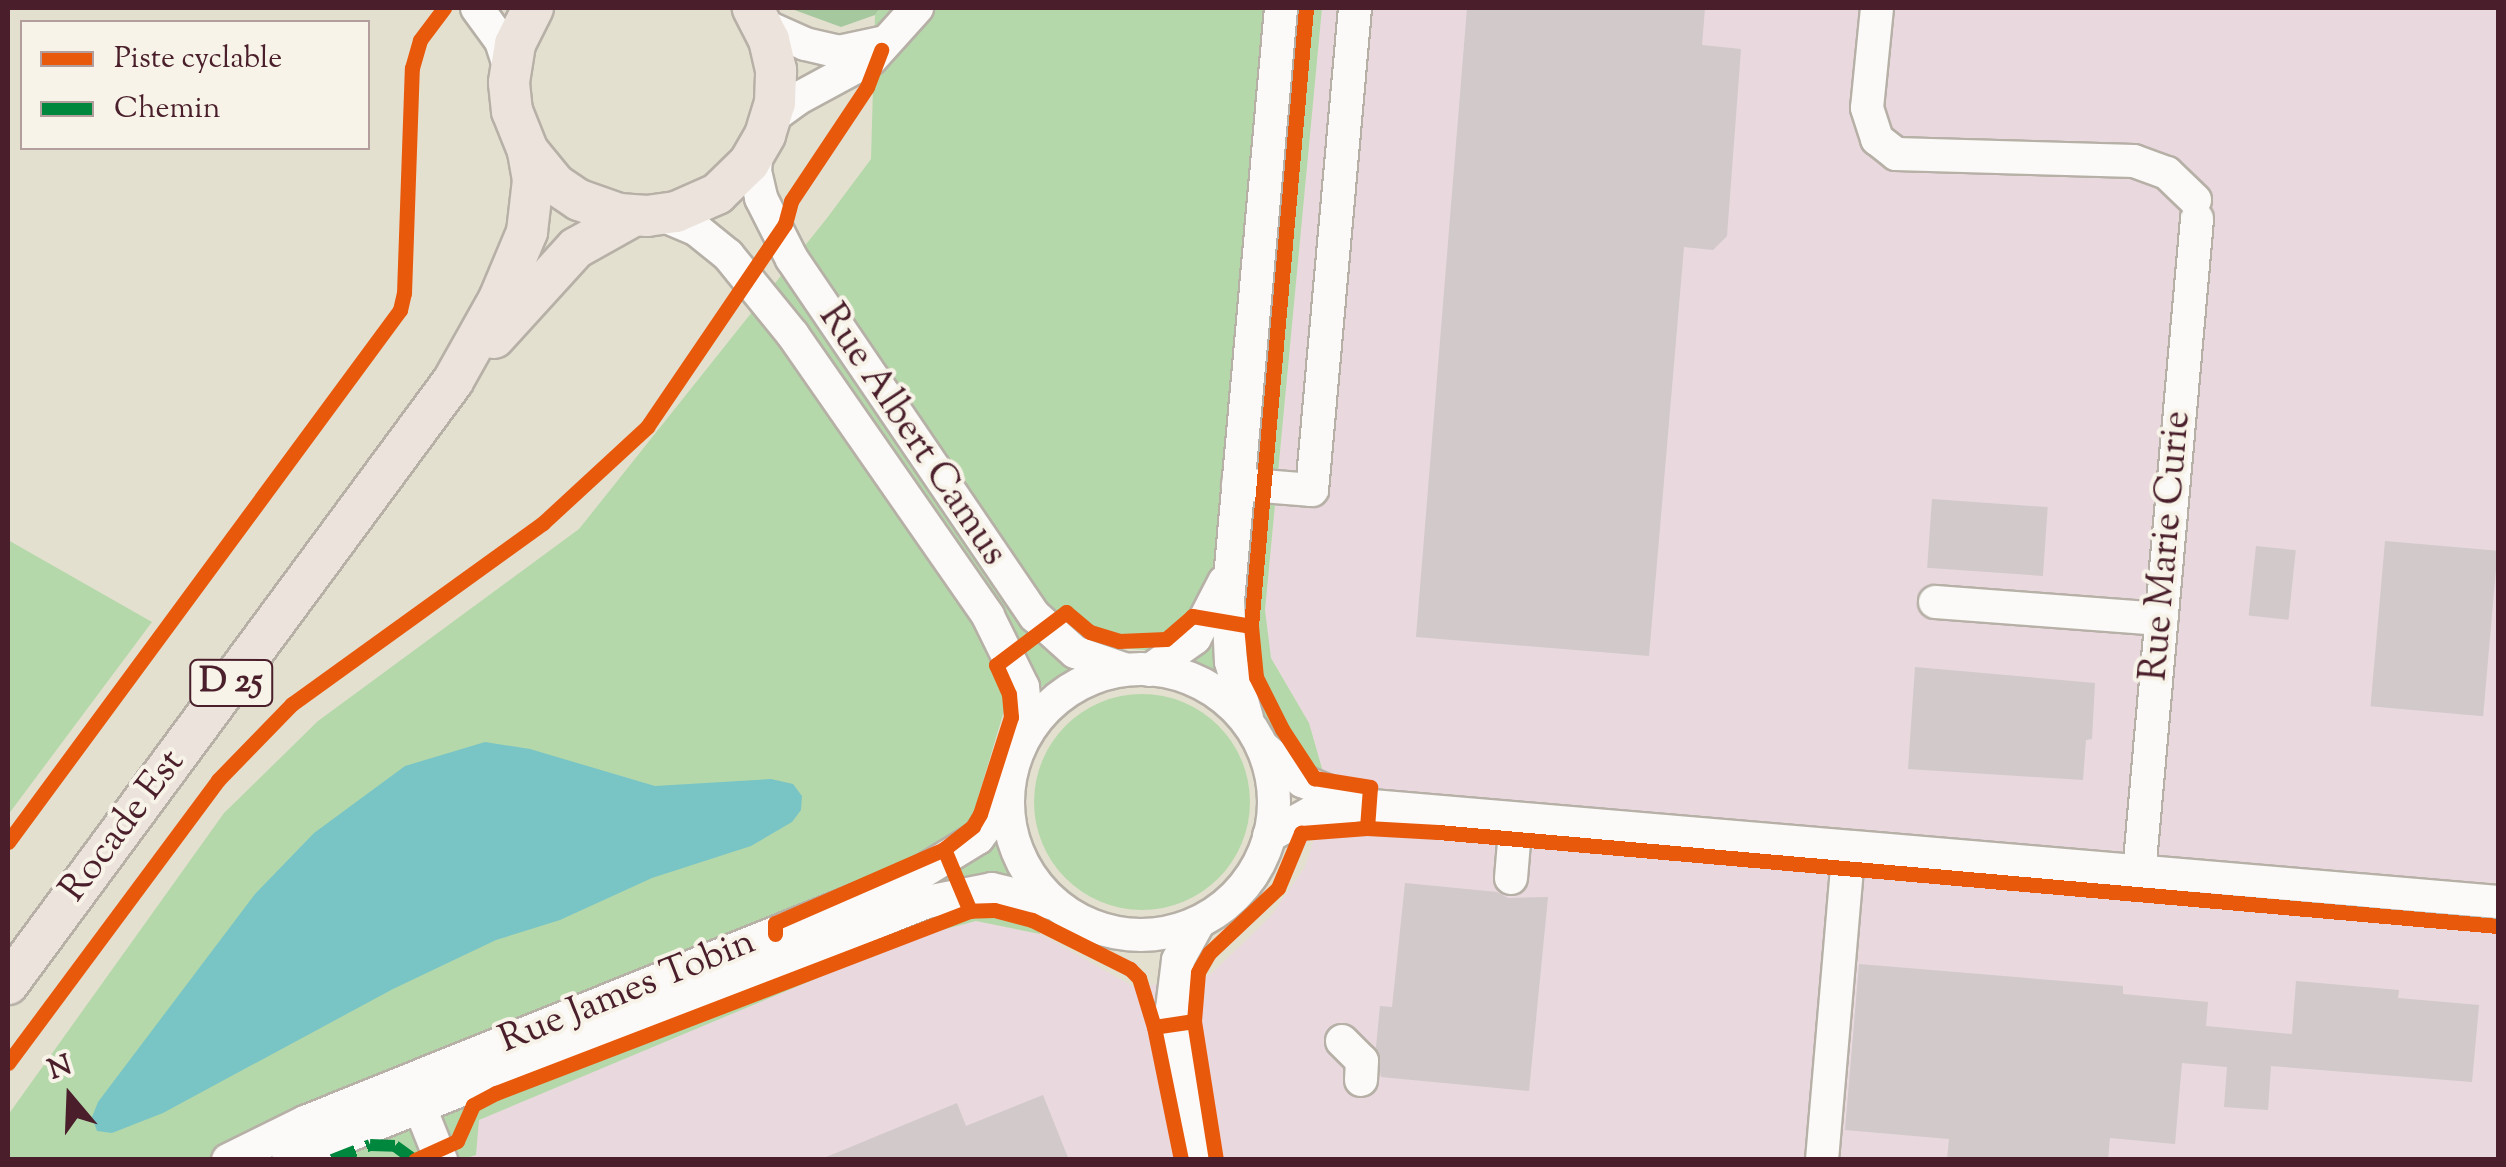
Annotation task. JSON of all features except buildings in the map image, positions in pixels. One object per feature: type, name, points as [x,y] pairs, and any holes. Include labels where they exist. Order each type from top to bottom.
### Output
[{"type":"main road","points":[[532,8],[519,32],[510,68],[512,111],[528,151],[556,184],[579,200],[648,215]]},
{"type":"main road","points":[[758,16],[776,70],[764,135]]},
{"type":"main road","name":"Rocade Est","points":[[8,984],[454,381],[576,248],[648,215],[717,194],[764,135]]},
{"type":"main road","name":"Rocade Est","points":[[454,381],[499,300],[527,232],[533,180],[528,151]]},
{"type":"street","points":[[477,8],[500,41],[510,68]]},
{"type":"street","points":[[764,135],[796,99],[871,59],[917,8]]},
{"type":"street","points":[[1230,568],[1195,638],[1139,670],[1070,689],[1028,732],[1015,759],[1008,798],[1017,852],[1033,880],[1055,904],[1090,925],[1129,935],[1170,932],[1199,922],[1240,891],[1269,836],[1273,784],[1231,662],[1230,568],[1282,8]]},
{"type":"street","points":[[1238,484],[1312,490],[1355,8]]},
{"type":"street","name":"Rue Marie Curie","points":[[1876,8],[1867,108],[1877,140],[1896,154],[2134,161],[2167,173],[2196,210],[2139,873]]},
{"type":"street","points":[[758,16],[805,44],[839,52],[865,49],[894,36]]},
{"type":"street","name":"Rue Albert Camus","points":[[764,135],[755,171],[761,198],[792,260],[1035,616],[1074,652],[1139,670]]},
{"type":"street","name":"Rue Albert Camus","points":[[648,215],[697,230],[728,255],[793,335],[988,616],[1023,687],[1029,708],[1028,732]]},
{"type":"street","points":[[1935,602],[2162,620]]},
{"type":"street","points":[[1139,670],[1181,676],[1210,688],[1302,781],[1360,805]]},
{"type":"street","name":"Rue James Tobin","points":[[288,1160],[414,1093],[929,870],[978,838],[1008,798]]},
{"type":"street","points":[[1269,836],[1299,818],[1360,805],[2498,902]]},
{"type":"street","points":[[1511,878],[1516,819]]},
{"type":"street","points":[[1822,1160],[1849,847]]},
{"type":"street","name":"Rue James Tobin","points":[[228,1160],[946,896],[992,889],[1055,904]]},
{"type":"street","points":[[1172,1009],[1178,960],[1199,922]]},
{"type":"street","points":[[1129,935],[1153,964],[1172,1009],[1197,1160]]},
{"type":"street","points":[[1342,1042],[1362,1062],[1361,1080]]},
{"type":"street","points":[[414,1093],[441,1160]]},
{"type":"shaded area","points":[[1322,8],[2498,8],[2498,1159],[463,1160],[476,1154],[478,1120],[915,937],[976,921],[1040,934],[1136,988],[1210,975],[1271,916],[1305,867],[1316,832],[1323,772],[1309,723],[1271,658],[1265,610]]},
{"type":"green space","points":[[789,8],[880,8],[875,15],[841,27]]},
{"type":"green space","points":[[880,8],[1322,8],[1265,610],[1271,658],[1309,723],[1323,772],[1289,758],[1245,685],[1159,651],[1104,647],[1004,711],[978,798],[1040,934],[976,921],[915,937],[479,1120],[476,1155],[463,1159],[8,1160],[8,1115],[224,813],[318,721],[579,529],[827,218],[871,159],[875,15]]},
{"type":"green space","points":[[8,540],[152,622],[8,815]]},
{"type":"green space","points":[[1142,694],[1183,702],[1219,725],[1242,761],[1250,802],[1242,843],[1219,879],[1183,902],[1142,910],[1101,902],[1065,879],[1042,843],[1034,802],[1042,761],[1065,725],[1101,702]]},
{"type":"water","points":[[485,742],[530,749],[655,786],[771,779],[793,784],[802,796],[801,810],[792,822],[751,846],[652,878],[560,920],[496,940],[393,989],[163,1113],[112,1133],[97,1131],[92,1117],[98,1102],[255,894],[314,833],[405,766]]},
{"type":"marked path","points":[[332,1160],[370,1145],[395,1146],[414,1160]]},
{"type":"cycle path","points":[[8,842],[400,310],[404,293],[412,68],[420,40],[444,8]]},
{"type":"cycle path","points":[[1251,626],[1306,8]]},
{"type":"cycle path","points":[[8,1063],[218,780],[292,704],[543,523],[647,427],[785,224],[791,201],[867,87],[881,50]]},
{"type":"cycle path","points":[[1194,1021],[1154,1027],[1139,978],[1130,969],[1032,920],[994,910],[970,911],[944,849],[973,826],[980,814],[1011,717],[1009,694],[996,665],[1066,612],[1090,632],[1119,641],[1166,639],[1192,616],[1251,626],[1256,677],[1282,729],[1314,778],[1370,787],[1367,828]]},
{"type":"cycle path","points":[[1216,1160],[1194,1021],[1198,972],[1209,953],[1278,888],[1301,833],[1367,828],[1438,832],[2498,926]]},
{"type":"cycle path","points":[[775,934],[775,923],[944,849]]},
{"type":"cycle path","points":[[415,1160],[457,1141],[473,1105],[496,1093],[970,911]]},
{"type":"cycle path","points":[[1154,1027],[1181,1160]]}]
